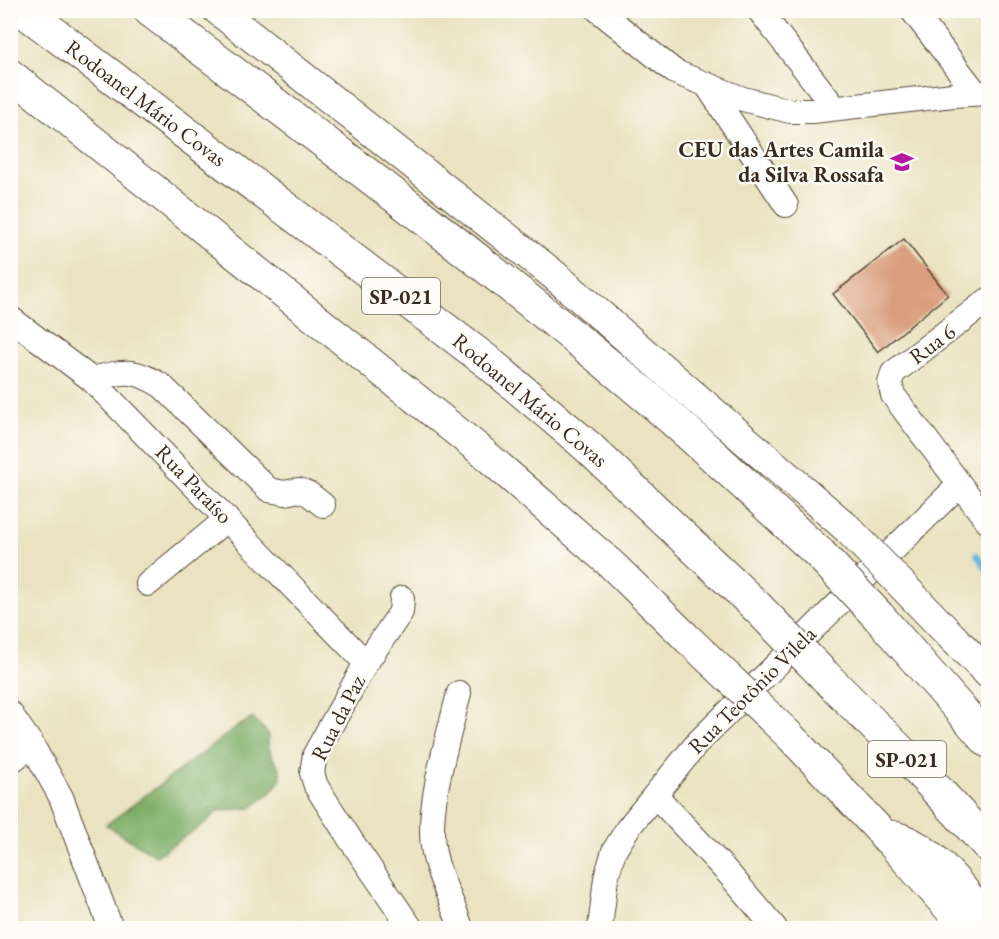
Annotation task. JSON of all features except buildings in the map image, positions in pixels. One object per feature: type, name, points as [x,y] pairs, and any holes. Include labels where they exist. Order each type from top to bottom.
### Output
[{"type":"highway","name":"Rodoanel Mário Covas","points":[[23,10],[488,362],[587,446],[757,607],[910,761],[988,845]]},
{"type":"highway","name":"SP-021","points":[[150,10],[534,304],[650,400],[820,554],[988,741]]},
{"type":"highway","points":[[885,836],[900,838],[919,849],[941,868],[988,923]]},
{"type":"main road","points":[[218,10],[554,275],[848,528],[988,673]]},
{"type":"main road","points":[[10,74],[480,450],[611,564],[789,735],[885,836],[966,928]]},
{"type":"street","points":[[598,10],[675,72],[743,99],[790,111],[982,93]]},
{"type":"street","points":[[759,10],[834,108]]},
{"type":"street","points":[[912,10],[982,93]]},
{"type":"street","points":[[706,84],[786,205]]},
{"type":"street","name":"Rua 6","points":[[959,485],[893,395],[890,383],[893,373],[986,307]]},
{"type":"street","name":"Rua Paraíso","points":[[10,318],[91,379],[366,663]]},
{"type":"street","points":[[91,379],[124,372],[144,374],[162,386],[269,490],[285,493],[300,490],[323,505]]},
{"type":"street","points":[[959,485],[988,522]]},
{"type":"street","name":"Rua Teotônio Vilela","points":[[600,928],[606,878],[614,851],[628,828],[699,741],[959,485]]},
{"type":"street","points":[[148,584],[227,519]]},
{"type":"street","name":"Rua da Paz","points":[[402,598],[401,612],[366,663],[315,754],[312,773],[316,786],[411,928]]},
{"type":"street","points":[[459,693],[435,799],[432,826],[433,848],[461,928]]},
{"type":"street","points":[[10,713],[32,745],[61,797],[111,928]]},
{"type":"street","points":[[10,762],[32,745]]},
{"type":"street","points":[[656,796],[729,874],[775,928]]},
{"type":"green space","points":[[253,718],[268,734],[268,745],[280,769],[281,779],[270,793],[251,808],[217,811],[207,822],[156,856],[106,825],[237,727]]},
{"type":"waterway","points":[[977,555],[988,571]]},
{"type":"place","name":"CEU das Artes Camila da Silva Rossafa","points":[[902,162]]}]
